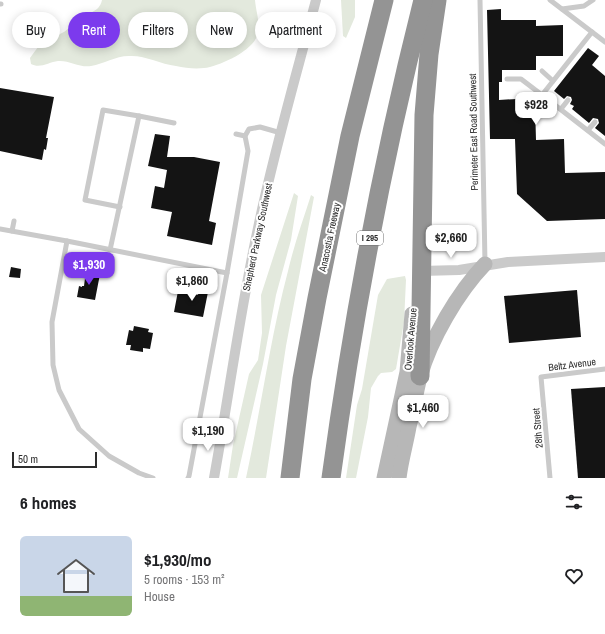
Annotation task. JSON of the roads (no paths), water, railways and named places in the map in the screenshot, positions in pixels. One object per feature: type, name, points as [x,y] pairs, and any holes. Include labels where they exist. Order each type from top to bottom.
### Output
[{"type":"highway","name":"Anacostia Freeway","points":[[290,478],[302,379],[317,298],[341,177],[364,76],[384,0]]},
{"type":"highway","name":"I 295","points":[[331,478],[348,360],[368,248],[394,120],[423,0]]},
{"type":"highway","points":[[420,376],[425,100],[429,54],[437,0]]},
{"type":"highway","points":[[281,478],[286,446],[302,379]]},
{"type":"street","name":"Shepherd Parkway Southwest","points":[[214,478],[253,251],[265,196],[316,0]]},
{"type":"street","points":[[421,271],[459,270],[485,264],[508,262],[605,257]]},
{"type":"street","name":"Overlook Avenue","points":[[399,478],[420,376],[428,352],[440,328],[465,289],[485,264]]},
{"type":"street","name":"Overlook Avenue","points":[[384,478],[405,383],[411,342],[414,289],[416,279],[421,271]]},
{"type":"lane","name":"Perimeter East Road Southwest","points":[[480,0],[485,264]]},
{"type":"lane","points":[[550,0],[605,42]]},
{"type":"lane","points":[[562,9],[584,6],[593,0]]},
{"type":"lane","points":[[537,102],[592,32]]},
{"type":"lane","points":[[542,71],[553,81]]},
{"type":"lane","points":[[507,79],[521,79],[605,144]]},
{"type":"lane","points":[[561,110],[568,100]]},
{"type":"lane","points":[[120,207],[85,200],[103,110],[174,123]]},
{"type":"lane","points":[[110,250],[139,116]]},
{"type":"lane","points":[[588,130],[595,122]]},
{"type":"lane","points":[[188,478],[227,273],[248,151],[245,136],[250,129],[260,127],[281,133]]},
{"type":"lane","points":[[236,134],[245,136]]},
{"type":"lane","points":[[12,231],[14,221]]},
{"type":"lane","points":[[0,229],[227,273]]},
{"type":"lane","points":[[68,241],[52,322],[53,365],[60,390],[79,429],[109,456],[139,473],[153,478]]},
{"type":"lane","name":"Beltz Avenue","points":[[541,377],[605,369]]},
{"type":"lane","name":"28th Street","points":[[541,377],[550,478]]}]
